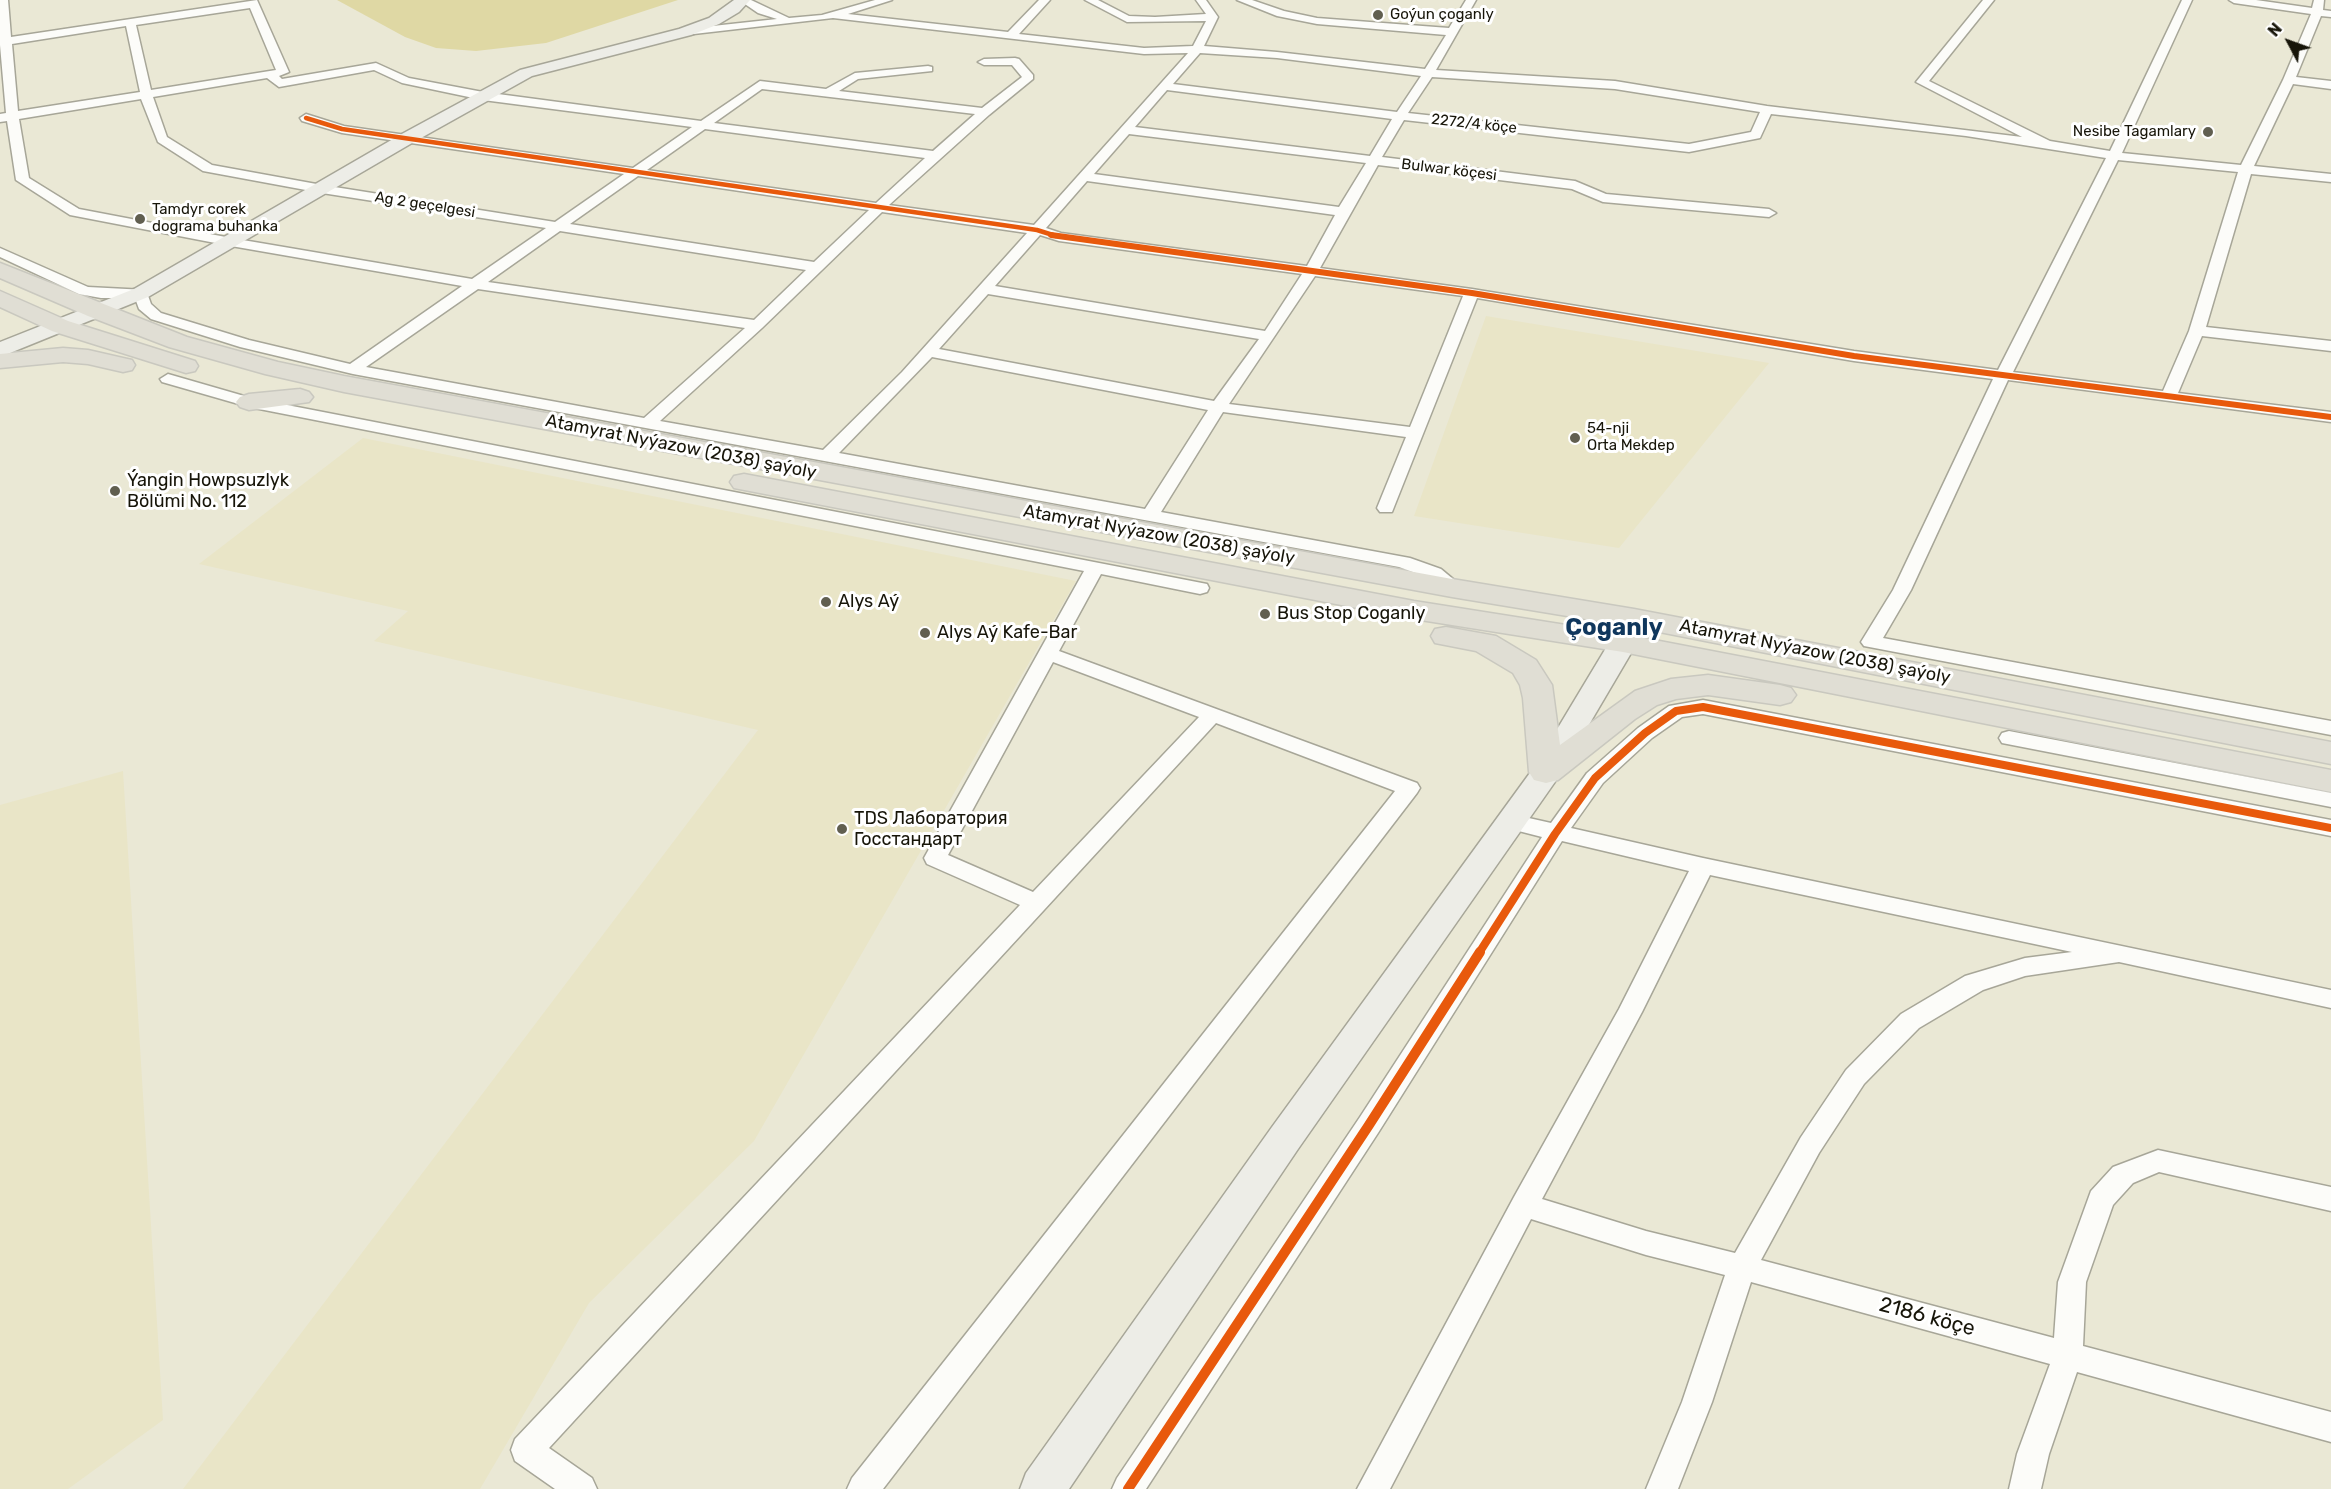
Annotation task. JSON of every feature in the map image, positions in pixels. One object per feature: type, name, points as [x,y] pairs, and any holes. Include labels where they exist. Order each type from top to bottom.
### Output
[{"type":"main road","name":"Atamyrat Nyýazow (2038) şaýoly","points":[[0,270],[96,311],[178,342],[274,369],[344,384],[1452,588],[1629,630],[1782,674],[2331,781]]},
{"type":"main road","name":"Atamyrat Nyýazow (2038) şaýoly","points":[[0,298],[60,326],[148,355],[300,397],[1414,610],[1629,630],[1815,651],[2331,753]]},
{"type":"main road","points":[[178,342],[232,340]]},
{"type":"main road","points":[[148,355],[168,378]]},
{"type":"main road","points":[[0,361],[36,356],[88,357],[168,378]]},
{"type":"main road","points":[[249,402],[300,397]]},
{"type":"main road","points":[[1141,557],[1200,588],[1485,643],[1525,667],[1536,685],[1546,772]]},
{"type":"main road","points":[[1350,617],[1414,610]]},
{"type":"main road","points":[[1815,651],[1853,643],[1871,642]]},
{"type":"main road","points":[[1782,674],[1870,712]]},
{"type":"main road","points":[[1546,772],[1624,712],[1646,698],[1671,689],[1708,686],[1753,690],[2009,738],[2086,734]]},
{"type":"street","points":[[3,0],[6,117],[23,180],[75,212],[231,242],[475,284],[757,325]]},
{"type":"street","points":[[0,350],[141,293],[406,139],[526,73],[685,32],[714,21],[734,9],[743,0],[762,11],[797,21]]},
{"type":"street","points":[[685,32],[836,15],[887,0]]},
{"type":"street","points":[[1010,37],[1045,0]]},
{"type":"street","points":[[1090,0],[1127,19],[1213,17]]},
{"type":"street","points":[[1201,0],[1213,17]]},
{"type":"street","points":[[1242,0],[1281,14],[1317,21],[1452,32]]},
{"type":"street","points":[[1150,516],[1218,407],[1269,336],[1312,270],[1343,212],[1471,0]]},
{"type":"street","points":[[1989,0],[1922,82],[2047,144]]},
{"type":"street","points":[[2187,0],[2114,156],[2003,375],[1902,590],[1871,642],[2331,728]]},
{"type":"street","points":[[2235,0],[2331,14]]},
{"type":"street","points":[[2169,395],[2197,331],[2246,169],[2289,80],[2317,12],[2319,0]]},
{"type":"street","points":[[4,41],[253,2],[279,83],[376,66],[406,81],[483,96],[935,155]]},
{"type":"street","points":[[836,15],[1144,51],[1197,49],[1277,55],[1429,73],[1615,85],[1767,110],[1966,132],[2114,156],[2331,178]]},
{"type":"street","points":[[826,457],[928,352],[1085,177],[1197,49],[1213,17]]},
{"type":"street","name":"Ag 2 geçelgesi","points":[[130,21],[146,95],[162,139],[208,168],[322,189],[817,267]]},
{"type":"street","points":[[648,423],[757,325],[935,155],[1029,76],[1015,61],[984,62]]},
{"type":"street","points":[[828,93],[855,76],[928,69]]},
{"type":"street","points":[[6,117],[276,73]]},
{"type":"street","points":[[2289,80],[2331,85]]},
{"type":"street","points":[[353,369],[760,84],[985,112]]},
{"type":"street","name":"2272/4 köçe","points":[[1164,86],[1400,116],[1689,148],[1756,135],[1767,110]]},
{"type":"street","points":[[306,118],[342,129],[406,139],[877,209],[1037,230],[1059,237],[1472,292],[1854,356],[2331,417]]},
{"type":"street","name":"Bulwar köçesi","points":[[1126,130],[1575,185],[1603,198],[1769,213]]},
{"type":"street","points":[[1085,177],[1343,212]]},
{"type":"street","points":[[0,252],[84,291],[100,294],[141,293]]},
{"type":"street","points":[[984,289],[1269,336]]},
{"type":"street","points":[[1386,508],[1472,292]]},
{"type":"street","points":[[141,293],[144,306],[156,316],[232,340],[353,369],[1403,562],[1434,573],[1452,588]]},
{"type":"street","points":[[2197,331],[2331,346]]},
{"type":"street","points":[[928,352],[1218,407],[1416,433]]},
{"type":"street","points":[[168,378],[249,402],[1200,588]]},
{"type":"street","points":[[1036,903],[935,858],[1095,568]]},
{"type":"street","points":[[1042,1489],[1279,1147],[1546,772],[1629,630]]},
{"type":"street","points":[[863,1489],[1409,788],[1047,653]]},
{"type":"street","points":[[1128,1489],[1362,1134],[1555,834],[1595,778],[1645,733],[1676,711],[1703,707],[1738,712],[2331,828]]},
{"type":"street","points":[[581,1489],[526,1450],[1212,714]]},
{"type":"street","points":[[2009,738],[2331,800]]},
{"type":"street","points":[[1510,822],[1702,866],[2331,999]]},
{"type":"street","points":[[1373,1489],[1630,1012],[1702,866]]},
{"type":"street","points":[[1662,1489],[1697,1402],[1742,1267],[1810,1145],[1856,1077],[1910,1022],[1974,983],[2025,967],[2125,954]]},
{"type":"street","points":[[2025,1489],[2033,1454],[2068,1356],[2072,1282],[2101,1199],[2123,1175],[2158,1161],[2331,1199]]},
{"type":"street","name":"2186 köçe","points":[[1524,1205],[1646,1243],[2331,1427]]},
{"type":"shaded area","points":[[337,0],[678,0],[546,43],[476,51],[436,48],[405,37]]},
{"type":"shaded area","name":"54-nji Orta Mekdep","points":[[1486,316],[1769,363],[1619,548],[1414,516]]},
{"type":"shaded area","points":[[363,438],[1076,581],[754,1141],[589,1303],[480,1489],[183,1489],[758,730],[374,641],[408,611],[199,564]]},
{"type":"shaded area","points":[[123,771],[163,1420],[68,1489],[0,1489],[0,805]]},
{"type":"cycle path","points":[[306,118],[342,129],[406,139],[1037,230],[1059,237],[1472,293],[1854,356],[2331,417]]},
{"type":"cycle path","points":[[1128,1489],[1369,1125],[1555,834],[1595,778],[1645,733],[1676,711],[1703,707],[1738,712],[2331,828]]},
{"type":"place","name":"Goýun çoganly","points":[[1378,15]]},
{"type":"place","name":"Nesibe Tagamlary","points":[[2208,132]]},
{"type":"place","name":"Tamdyr corek dograma buhanka","points":[[140,219]]},
{"type":"place","name":"54-nji Orta Mekdep","points":[[1575,438]]},
{"type":"place","name":"Ýangin Howpsuzlyk Bölümi No. 112","points":[[115,491]]},
{"type":"place","name":"Alys Aý","points":[[826,602]]},
{"type":"place","name":"Bus Stop Coganly","points":[[1265,614]]},
{"type":"place","name":"Alys Aý Kafe-Bar","points":[[925,633]]},
{"type":"place","name":"TDS Лаборатория Госстандарт","points":[[842,829]]},
{"type":"district","name":"Çoganly","points":[[1614,628]]}]
